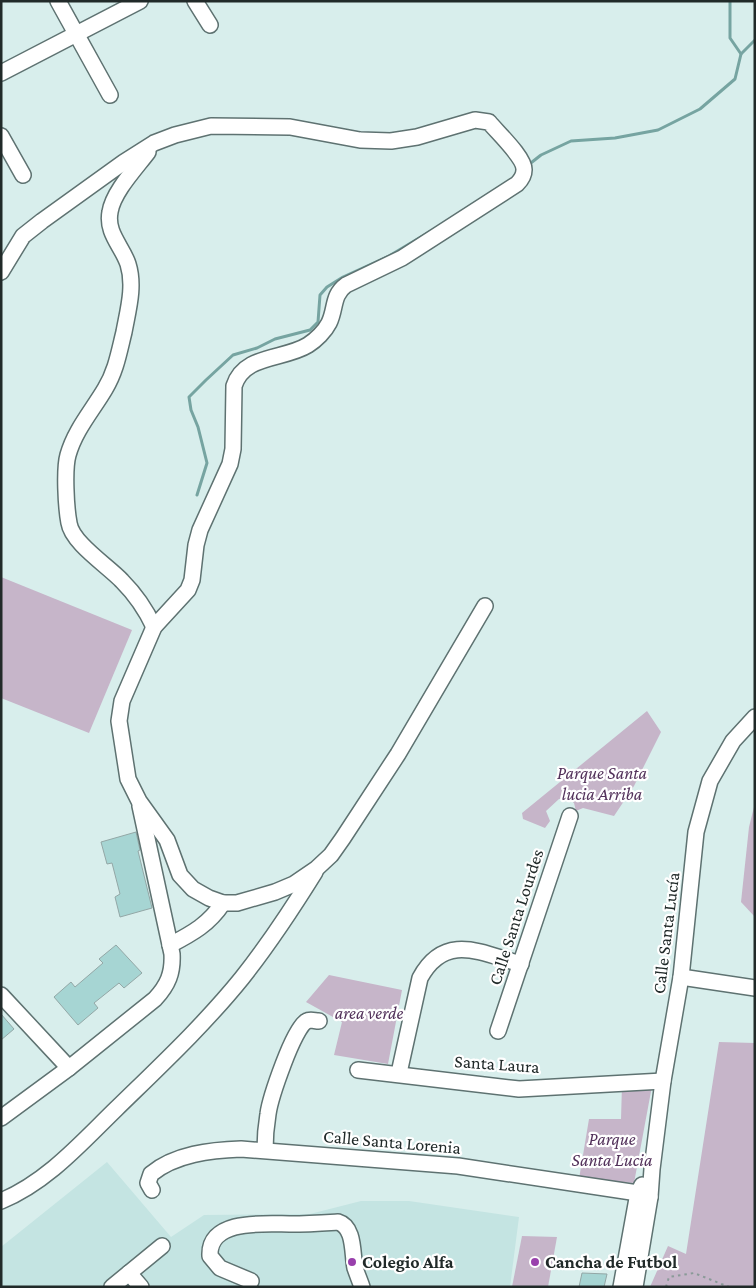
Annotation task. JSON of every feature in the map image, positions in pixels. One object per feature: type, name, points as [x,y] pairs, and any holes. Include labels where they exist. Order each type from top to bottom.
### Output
[{"type":"street","points":[[58,1],[110,95]]},
{"type":"street","points":[[2,73],[75,34],[122,5],[140,1]]},
{"type":"street","points":[[196,1],[210,25]]},
{"type":"street","points":[[1,272],[23,236],[124,162],[154,144],[174,135],[211,126],[290,127],[360,140],[392,141],[417,137],[475,120],[489,122],[520,159],[525,169],[523,177],[517,184],[402,258],[346,285],[336,296],[330,322],[319,336],[308,345],[247,366],[237,377],[234,386],[233,449],[230,464],[200,530],[196,545],[192,580],[188,590],[154,627],[122,701],[119,721],[128,779],[139,801],[167,840],[180,875],[193,889],[209,898],[223,903],[237,903],[275,892],[294,884],[316,869],[331,855],[398,754],[485,606]]},
{"type":"street","points":[[1,136],[23,175]]},
{"type":"street","points":[[154,144],[116,195],[110,211],[110,225],[115,241],[128,263],[132,280],[130,302],[116,367],[106,388],[75,435],[67,457],[66,493],[69,525],[75,536],[122,581],[139,601],[154,627]]},
{"type":"street","name":"Calle Santa Lucía","points":[[621,1287],[652,1169],[663,1081],[681,977],[696,832],[702,806],[710,781],[721,760],[733,741],[755,717]]},
{"type":"street","points":[[1,1118],[69,1068],[155,999],[170,979],[173,966],[170,945],[139,801]]},
{"type":"street","name":"Calle Santa Lourdes","points":[[498,1031],[570,816]]},
{"type":"street","points":[[1,1201],[21,1192],[64,1160],[210,1015],[241,980],[281,927],[316,869]]},
{"type":"street","points":[[170,945],[202,927],[214,916],[223,903]]},
{"type":"street","points":[[399,1073],[420,978],[426,967],[435,958],[446,952],[466,948],[520,964]]},
{"type":"street","points":[[681,977],[755,988]]},
{"type":"street","points":[[1,995],[69,1068]]},
{"type":"street","points":[[265,1150],[268,1114],[278,1075],[293,1041],[304,1023],[309,1020],[319,1021]]},
{"type":"street","name":"Santa Laura","points":[[358,1070],[399,1073],[518,1089],[663,1081]]},
{"type":"street","name":"Calle Santa Lorenia","points":[[152,1190],[148,1184],[151,1174],[172,1162],[195,1154],[219,1149],[265,1150],[458,1166],[644,1195]]},
{"type":"street","name":"Calle Santa Lucía","points":[[635,1287],[644,1195]]},
{"type":"street","points":[[250,1281],[225,1270],[213,1261],[210,1256],[212,1243],[220,1233],[247,1224],[338,1222],[347,1227],[350,1235],[355,1269],[362,1287]]},
{"type":"street","points":[[112,1287],[162,1246]]},
{"type":"street","points":[[129,1273],[141,1287]]},
{"type":"path","points":[[666,1287],[669,1277],[694,1273],[729,1287]]},
{"type":"shaded area","name":"Colegio Alfa","points":[[107,1162],[171,1237],[204,1215],[310,1214],[361,1201],[409,1201],[519,1217],[510,1287],[1,1287],[1,1247]]},
{"type":"green space","points":[[1,577],[132,630],[89,733],[1,698]]},
{"type":"green space","name":"Parque Santa lucia Arriba","points":[[647,711],[661,732],[634,786],[614,816],[583,808],[576,811],[574,803],[568,798],[559,799],[546,811],[550,821],[545,828],[523,819],[522,813]]},
{"type":"green space","points":[[755,803],[755,917],[741,902],[749,827]]},
{"type":"green space","name":"area verde","points":[[329,975],[402,990],[388,1064],[334,1055],[342,1022],[306,1002]]},
{"type":"green space","points":[[719,1042],[755,1043],[755,1287],[650,1287],[668,1246],[686,1254]]},
{"type":"green space","name":"Parque Santa Lucia","points":[[622,1085],[652,1086],[634,1183],[579,1179],[589,1119],[621,1119]]},
{"type":"green space","name":"Cancha de Futbol","points":[[522,1236],[557,1237],[548,1287],[512,1287]]},
{"type":"building","points":[[136,832],[140,850],[138,851],[152,908],[120,917],[115,897],[120,894],[112,863],[107,864],[101,842]]},
{"type":"building","points":[[116,945],[142,973],[124,988],[119,983],[94,1003],[98,1008],[78,1025],[54,997],[71,982],[75,987],[103,963],[99,959]]},
{"type":"building","points":[[1,1014],[14,1029],[1,1040]]},
{"type":"building","points":[[582,1273],[607,1274],[604,1287],[579,1287]]},
{"type":"waterway","points":[[730,1],[730,38],[741,54]]},
{"type":"waterway","points":[[527,166],[541,155],[571,141],[615,138],[658,130],[700,109],[735,79],[741,54],[755,40]]},
{"type":"waterway","points":[[197,495],[207,463],[189,397],[233,355],[257,348],[275,339],[310,330],[318,322],[320,295],[327,287],[343,277],[389,256],[431,231]]},
{"type":"place","name":"Colegio Alfa","points":[[352,1262]]},
{"type":"place","name":"Cancha de Futbol","points":[[535,1262]]}]
